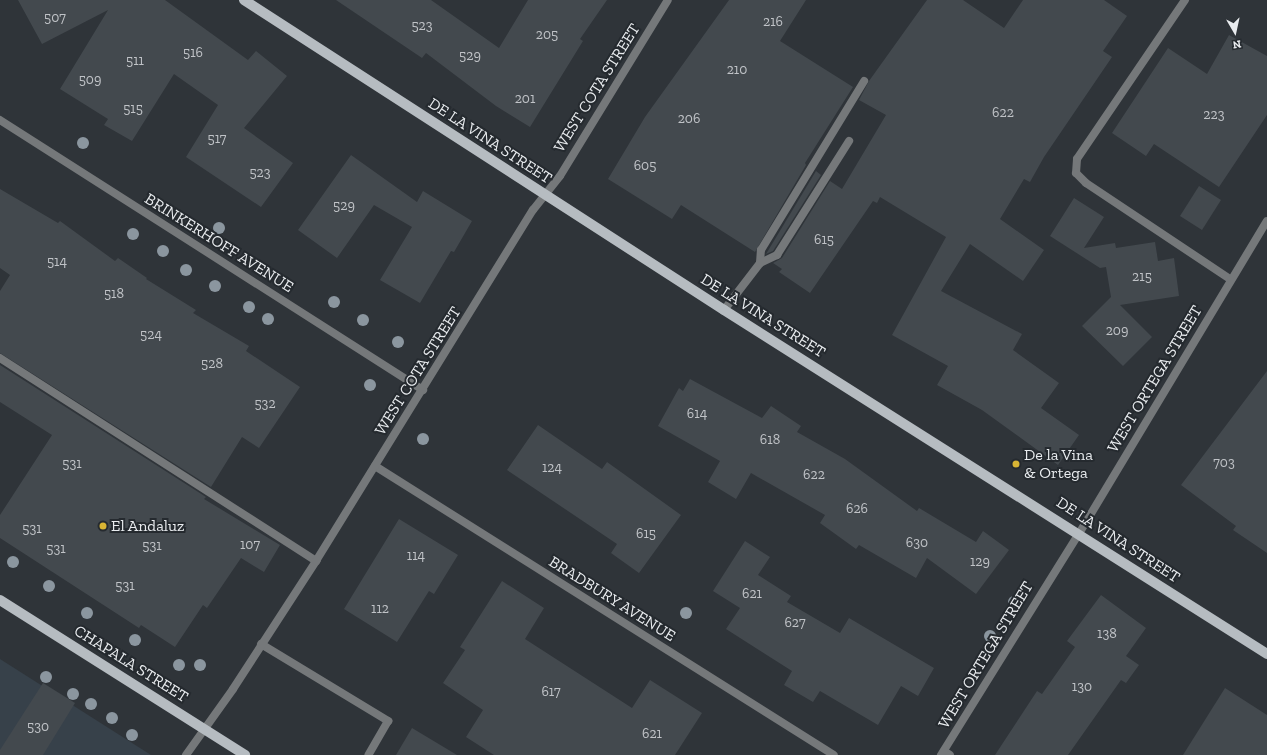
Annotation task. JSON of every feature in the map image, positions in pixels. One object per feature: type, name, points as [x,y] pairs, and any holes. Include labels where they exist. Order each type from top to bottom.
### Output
[{"type":"main road","name":"DE LA VINA STREET","points":[[244,0],[724,310],[1079,533],[1267,654]]},
{"type":"main road","name":"CHAPALA STREET","points":[[0,600],[205,728],[245,755]]},
{"type":"street","name":"WEST COTA STREET","points":[[186,755],[316,561],[545,194],[567,164],[668,0]]},
{"type":"street","points":[[1185,0],[1077,159],[1076,173],[1086,183],[1230,279]]},
{"type":"street","points":[[724,310],[760,263],[762,250],[864,81]]},
{"type":"street","name":"BRINKERHOFF AVENUE","points":[[0,120],[423,390]]},
{"type":"street","points":[[760,263],[777,256],[849,141]]},
{"type":"street","name":"WEST ORTEGA STREET","points":[[945,754],[1079,533],[1230,279],[1267,221]]},
{"type":"street","points":[[0,358],[316,561]]},
{"type":"street","name":"BRADBURY AVENUE","points":[[375,466],[834,755]]},
{"type":"street","points":[[261,644],[388,720],[368,755]]},
{"type":"shaded area","points":[[0,659],[151,755],[0,755]]},
{"type":"building","points":[[18,0],[165,0],[248,60],[256,51],[287,76],[244,128],[293,163],[261,207],[186,157],[218,105],[174,74],[132,141],[104,125],[108,119],[60,89],[108,10],[42,44]]},
{"type":"building","points":[[336,0],[431,0],[499,48],[528,0],[607,0],[580,39],[583,41],[530,127],[496,106],[426,53],[422,58]]},
{"type":"building","points":[[729,0],[806,0],[780,41],[853,87],[805,163],[806,165],[755,252],[681,205],[672,219],[608,179],[645,117]]},
{"type":"building","points":[[927,0],[963,0],[1004,28],[1023,0],[1104,0],[1127,16],[1103,51],[1112,57],[1044,157],[1030,182],[1024,179],[1000,219],[1044,250],[1023,281],[970,244],[941,291],[1022,334],[1013,350],[1059,383],[1041,408],[1079,435],[1058,465],[982,410],[937,385],[948,366],[892,335],[946,237],[880,197],[877,203],[873,201],[810,293],[779,272],[782,269],[773,263],[782,258],[830,181],[842,189],[886,115],[859,100],[869,81]]},
{"type":"building","points":[[1229,35],[1267,56],[1267,115],[1219,187],[1154,144],[1146,156],[1112,133],[1168,48],[1207,74]]},
{"type":"building","points":[[351,155],[417,202],[423,191],[472,221],[454,252],[451,251],[420,303],[380,280],[412,227],[374,205],[337,258],[298,230]]},
{"type":"building","points":[[816,171],[821,175],[773,251],[766,254]]},
{"type":"building","points":[[1199,186],[1221,200],[1202,230],[1180,216]]},
{"type":"building","points":[[0,189],[58,223],[60,221],[115,261],[118,258],[147,278],[146,279],[196,310],[193,313],[249,346],[246,351],[300,387],[259,448],[242,437],[211,487],[0,353],[0,291],[10,275],[0,268]]},
{"type":"building","points":[[1074,198],[1104,217],[1084,248],[1115,243],[1116,248],[1155,242],[1158,261],[1174,258],[1179,296],[1120,305],[1152,337],[1123,366],[1082,326],[1111,297],[1106,267],[1100,268],[1050,236]]},
{"type":"building","name":"El Andaluz","points":[[0,365],[206,497],[204,499],[280,545],[264,572],[241,558],[207,608],[203,605],[175,647],[141,625],[139,628],[0,538],[0,515],[52,435],[0,402]]},
{"type":"building","points":[[1267,371],[1267,553],[1233,530],[1236,526],[1181,485]]},
{"type":"building","points":[[690,379],[762,418],[771,406],[801,426],[797,432],[845,459],[917,511],[919,508],[976,542],[983,531],[1009,550],[976,594],[927,558],[916,578],[859,545],[856,549],[820,523],[825,515],[751,473],[736,499],[708,482],[720,461],[658,426],[679,388],[683,391]]},
{"type":"building","points":[[538,425],[602,469],[607,462],[681,515],[639,573],[611,553],[617,544],[507,470]]},
{"type":"building","points":[[399,519],[458,555],[434,594],[429,591],[397,642],[344,609]]},
{"type":"building","points":[[745,541],[770,557],[758,575],[791,596],[787,602],[840,633],[849,618],[934,668],[918,696],[901,686],[878,725],[820,691],[813,702],[784,685],[792,671],[726,629],[740,608],[713,591]]},
{"type":"building","points":[[502,581],[544,608],[525,639],[632,708],[650,680],[702,713],[675,755],[494,755],[466,737],[483,710],[443,683],[465,650],[460,647]]},
{"type":"building","points":[[1101,595],[1146,628],[1126,656],[1139,665],[1126,683],[1121,680],[1068,755],[995,755],[1037,691],[1042,694],[1075,647],[1067,641]]},
{"type":"building","points":[[43,683],[75,703],[43,755],[0,755],[0,750]]},
{"type":"building","points":[[1225,688],[1267,715],[1267,755],[1183,755]]},
{"type":"building","points":[[412,728],[457,755],[396,755]]},
{"type":"place","name":"De la Vina & Ortega","points":[[1016,464]]},
{"type":"place","name":"El Andaluz","points":[[103,526]]}]
